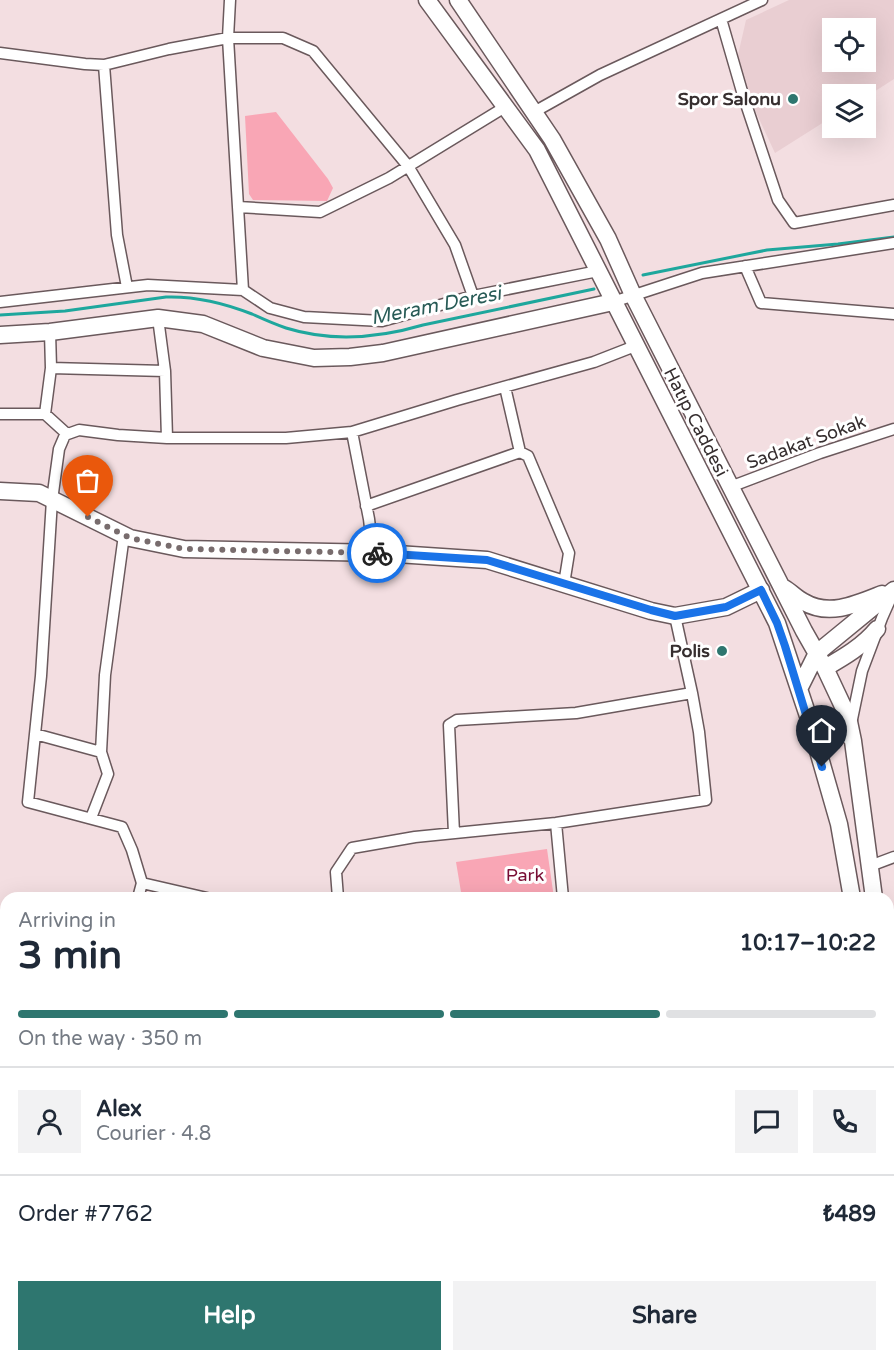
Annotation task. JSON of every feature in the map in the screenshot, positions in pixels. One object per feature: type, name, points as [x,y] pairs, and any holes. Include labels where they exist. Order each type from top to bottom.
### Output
[{"type":"main road","name":"Hatıp Caddesi","points":[[427,0],[537,150],[777,623],[800,690],[839,824],[851,892]]},
{"type":"main road","name":"Hatıp Caddesi","points":[[458,0],[552,139],[608,239],[633,295],[848,717],[873,892]]},
{"type":"main road","points":[[0,335],[50,332],[158,318],[203,324],[263,348],[314,357],[350,357],[383,353],[613,302]]},
{"type":"main road","points":[[0,491],[39,493],[130,538],[184,549],[373,553],[487,560],[675,616],[726,607],[761,590]]},
{"type":"main road","points":[[782,586],[804,603],[824,609],[849,607],[894,590]]},
{"type":"main road","points":[[800,690],[817,653],[894,590]]},
{"type":"main road","points":[[825,668],[852,652],[878,629]]},
{"type":"main road","points":[[817,748],[818,732],[824,723],[835,720],[847,727],[852,735]]},
{"type":"street","points":[[230,0],[228,38],[243,290]]},
{"type":"street","points":[[534,112],[600,75],[759,1]]},
{"type":"street","points":[[721,19],[743,95],[778,200],[794,223],[894,204]]},
{"type":"street","points":[[0,53],[105,65],[169,49],[228,38],[283,38],[313,51],[408,166],[455,245],[472,296]]},
{"type":"street","points":[[105,65],[117,235],[127,287]]},
{"type":"street","points":[[238,207],[320,212],[388,178],[505,107]]},
{"type":"street","points":[[613,302],[702,273],[894,243]]},
{"type":"street","points":[[745,266],[761,303],[894,314]]},
{"type":"street","points":[[0,302],[148,285],[243,290],[270,308],[304,317],[382,321],[472,296],[598,271]]},
{"type":"street","points":[[158,318],[165,371],[167,438]]},
{"type":"street","points":[[45,414],[51,368],[50,332]]},
{"type":"street","points":[[140,892],[142,883],[122,827],[28,801],[41,676],[52,500],[59,449],[65,435],[79,430],[167,438],[286,438],[352,432],[594,362],[635,346]]},
{"type":"street","points":[[51,368],[165,371]]},
{"type":"street","points":[[505,387],[520,453]]},
{"type":"street","points":[[0,414],[45,414],[67,434]]},
{"type":"street","name":"Sadakat Sokak","points":[[730,487],[820,453],[894,429]]},
{"type":"street","points":[[352,432],[373,553]]},
{"type":"street","points":[[366,506],[520,453],[528,456],[569,553],[564,584]]},
{"type":"street","points":[[92,818],[108,774],[101,752],[105,675],[124,535]]},
{"type":"street","points":[[852,735],[862,671],[894,590]]},
{"type":"street","points":[[338,892],[336,872],[352,848],[415,837],[556,823],[706,800],[699,732],[675,616]]},
{"type":"street","points":[[454,833],[449,725],[457,720],[576,712],[692,693]]},
{"type":"street","points":[[35,734],[101,752]]},
{"type":"street","points":[[556,823],[562,892]]},
{"type":"street","points":[[870,866],[894,857]]},
{"type":"street","points":[[142,883],[181,892]]},
{"type":"shaded area","points":[[789,0],[894,0],[894,79],[876,91],[876,84],[822,84],[822,123],[775,153],[747,93],[738,55],[746,20]]},
{"type":"green space","points":[[276,112],[328,179],[333,188],[327,201],[253,200],[249,194],[245,116]]},
{"type":"green space","name":"Park","points":[[547,849],[553,892],[461,892],[456,862]]},
{"type":"waterway","name":"Meram Deresi","points":[[643,275],[767,250],[894,237]]},
{"type":"waterway","name":"Meram Deresi","points":[[0,315],[65,311],[177,297],[220,304],[303,332],[355,337],[389,333],[594,289]]},
{"type":"way so far","points":[[88,517],[130,538],[184,549],[377,553]]},
{"type":"place","name":"Spor Salonu","points":[[793,99]]},
{"type":"place","name":"Polis","points":[[722,651]]},
{"type":"route","points":[[377,553],[487,560],[675,616],[726,607],[761,590],[785,646],[822,767]]}]
